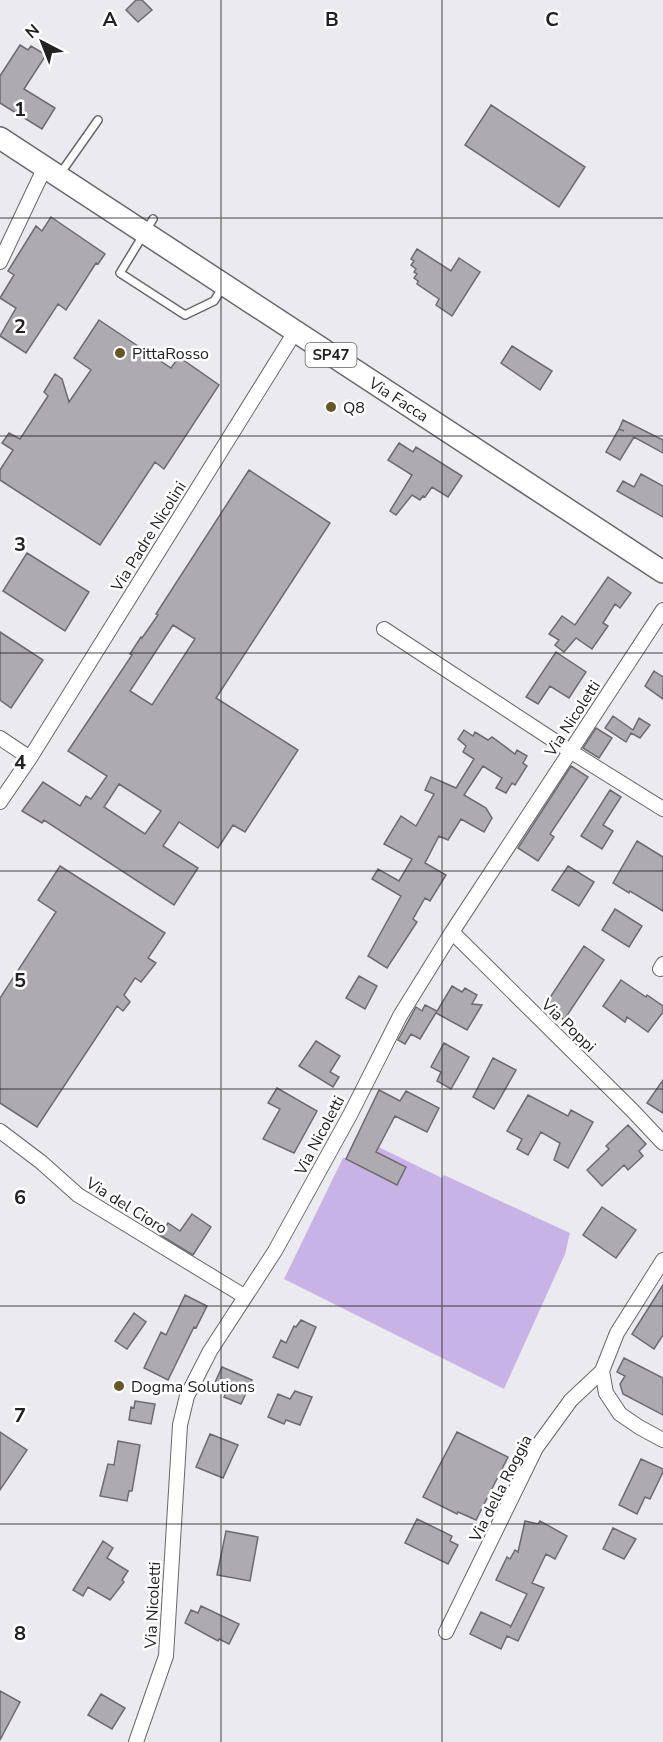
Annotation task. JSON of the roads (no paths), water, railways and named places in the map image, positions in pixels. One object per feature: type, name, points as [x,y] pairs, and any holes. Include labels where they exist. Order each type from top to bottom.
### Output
[{"type":"main road","name":"Via Facca","points":[[0,138],[52,172],[149,226],[224,284],[295,332],[663,572]]},
{"type":"street","points":[[0,262],[52,172]]},
{"type":"street","name":"Via Padre Nicolini","points":[[0,802],[30,758],[295,332]]},
{"type":"street","name":"Via Nicoletti","points":[[136,1742],[166,1656],[180,1425],[187,1396],[205,1360],[275,1251],[350,1115],[400,1016],[452,932],[663,610]]},
{"type":"street","points":[[384,629],[663,809]]},
{"type":"street","points":[[0,738],[30,758]]},
{"type":"street","name":"Via Poppi","points":[[452,932],[663,1143]]},
{"type":"street","name":"Via del Cioro","points":[[0,1131],[41,1162],[78,1195],[244,1296]]},
{"type":"street","points":[[663,1260],[617,1333],[602,1371],[606,1393],[620,1414],[663,1440]]},
{"type":"street","name":"Via della Roggia","points":[[446,1632],[536,1448],[571,1400],[602,1371]]},
{"type":"lane","points":[[52,172],[98,120]]},
{"type":"lane","points":[[149,226],[120,273],[185,315],[214,301],[224,284]]},
{"type":"place","name":"PittaRosso","points":[[120,353]]},
{"type":"place","name":"Q8","points":[[331,407]]},
{"type":"place","name":"Dogma Solutions","points":[[119,1386]]}]
